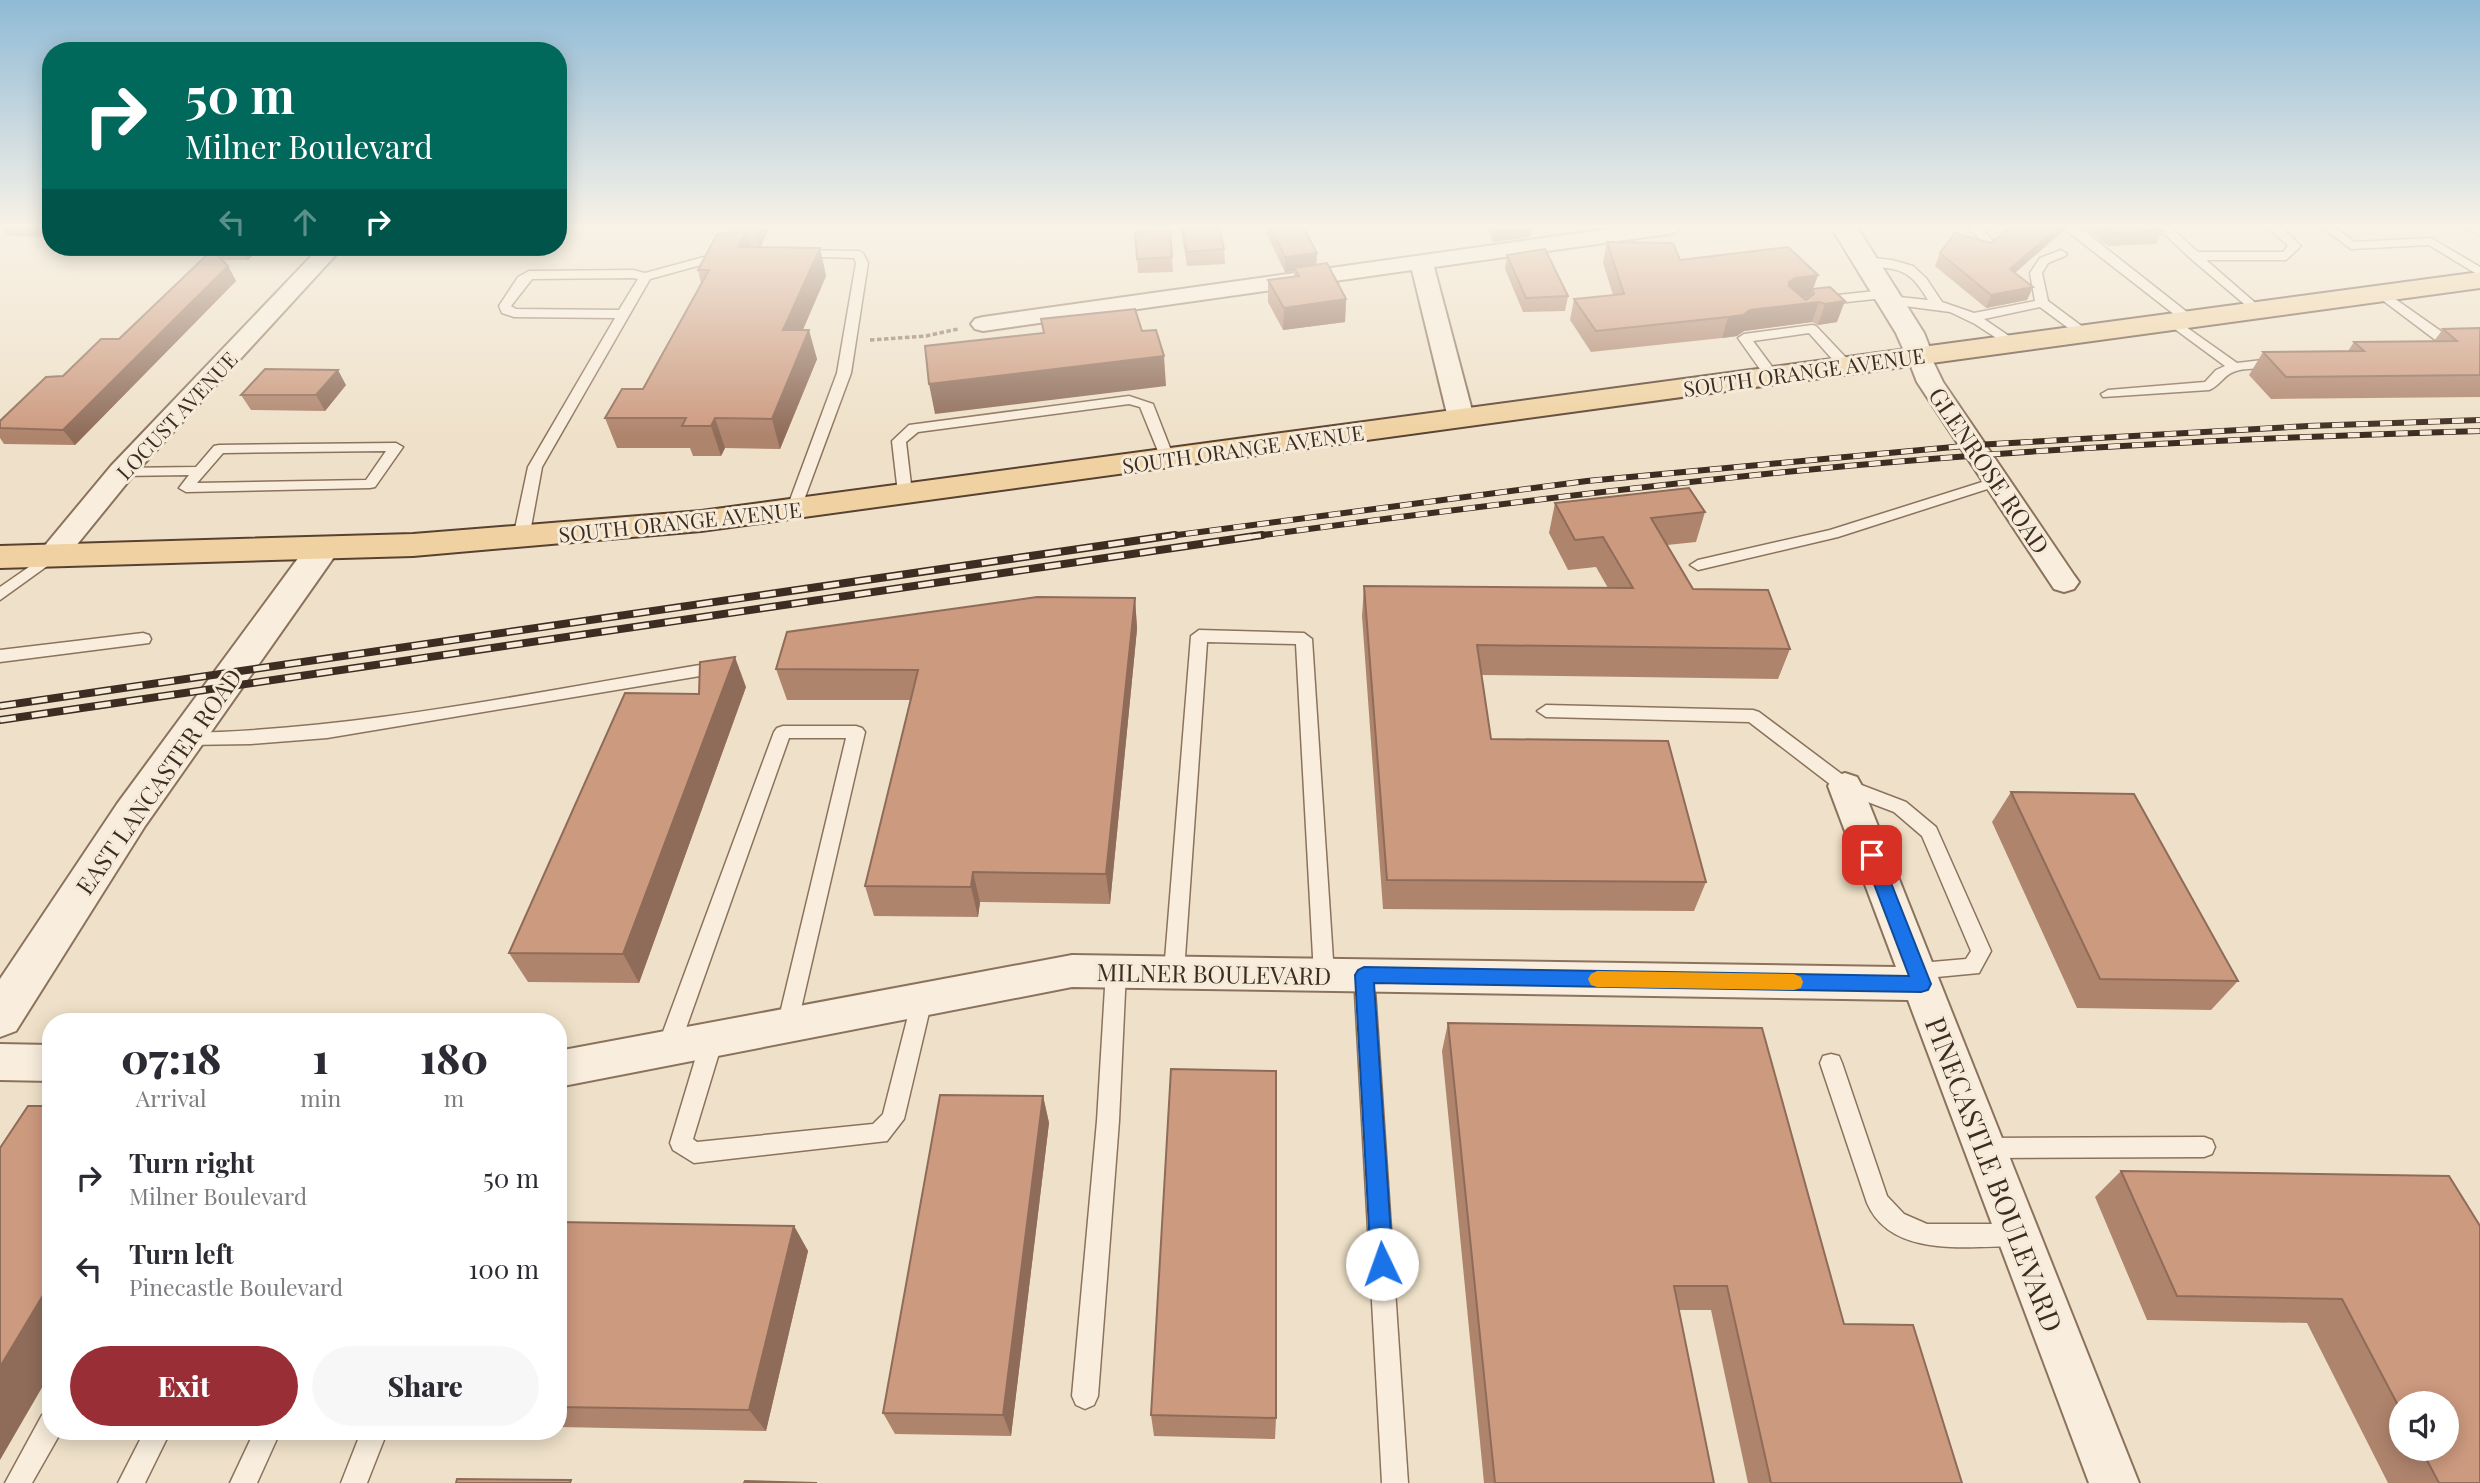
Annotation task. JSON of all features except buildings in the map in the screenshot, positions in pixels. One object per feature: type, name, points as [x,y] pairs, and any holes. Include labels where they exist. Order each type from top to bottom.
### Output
[{"type":"main road","name":"SOUTH ORANGE AVENUE","points":[[0,557],[322,550],[521,538],[701,521],[2357,296]]},
{"type":"street","name":"LOCUST AVENUE","points":[[52,556],[121,472],[286,296]]},
{"type":"street","points":[[983,324],[1179,296]]},
{"type":"street","points":[[1430,296],[1461,418]]},
{"type":"street","points":[[1887,297],[1910,333],[1919,356]]},
{"type":"street","name":"GLENROSE ROAD","points":[[1919,356],[1930,382],[2064,582]]},
{"type":"street","name":"EAST LANCASTER ROAD","points":[[0,1017],[124,825],[322,550]]},
{"type":"street","name":"PINECASTLE BOULEVARD","points":[[1845,786],[2114,1483]]},
{"type":"street","name":"MILNER BOULEVARD","points":[[567,1067],[1072,971],[1324,975],[1919,977]]},
{"type":"street","points":[[0,1062],[42,1063]]},
{"type":"lane","points":[[511,296],[505,306],[506,310],[514,313],[625,314]]},
{"type":"lane","points":[[521,538],[536,467],[552,435],[635,296]]},
{"type":"lane","points":[[794,508],[844,373],[856,296]]},
{"type":"lane","points":[[1932,296],[1936,303]]},
{"type":"lane","points":[[2041,296],[2042,303],[2083,333]]},
{"type":"lane","points":[[2155,296],[2234,367]]},
{"type":"lane","points":[[2240,296],[2256,310]]},
{"type":"lane","points":[[2386,296],[2453,342],[2421,345]]},
{"type":"lane","points":[[1802,303],[1887,297],[1936,303],[1973,317],[2010,343]]},
{"type":"lane","points":[[1973,317],[2042,303]]},
{"type":"lane","points":[[1772,376],[1744,338],[1811,328],[1846,366]]},
{"type":"lane","points":[[2108,394],[2209,386],[2221,373],[2234,367],[2290,360]]},
{"type":"lane","points":[[905,493],[899,442],[914,428],[1129,400],[1146,404],[1167,458]]},
{"type":"lane","points":[[121,472],[200,471],[219,449],[396,447],[370,484],[186,488],[200,471]]},
{"type":"lane","points":[[1698,565],[1833,534],[1998,481]]},
{"type":"lane","points":[[0,595],[52,556]]},
{"type":"lane","points":[[1174,972],[1199,636],[1304,639],[1324,975]]},
{"type":"lane","points":[[0,656],[143,639]]},
{"type":"lane","points":[[186,739],[327,732],[700,671]]},
{"type":"lane","points":[[1546,711],[1752,716],[1779,739],[1845,786],[1900,807],[1929,832],[1981,951],[1972,967],[1919,977]]},
{"type":"lane","points":[[668,1048],[783,732],[856,732],[787,1026]]},
{"type":"lane","points":[[1085,1396],[1108,1121],[1116,971]]},
{"type":"lane","points":[[1364,975],[1395,1483]]},
{"type":"lane","points":[[712,1040],[681,1143],[694,1153],[879,1134],[893,1119],[922,1000]]},
{"type":"lane","points":[[1831,1063],[1878,1203],[1896,1222],[1927,1235],[2018,1235]]},
{"type":"lane","points":[[1984,1148],[2204,1147]]},
{"type":"lane","points":[[18,1483],[42,1440]]},
{"type":"lane","points":[[131,1483],[153,1440]]},
{"type":"lane","points":[[243,1483],[263,1440]]},
{"type":"lane","points":[[354,1483],[371,1440]]},
{"type":"path","points":[[848,343],[926,336],[983,324]]},
{"type":"railway","points":[[1162,537],[1587,481],[1975,445],[2308,426],[2480,420]]},
{"type":"railway","points":[[1249,537],[1697,481],[1847,466],[2164,444],[2480,431]]},
{"type":"railway","points":[[0,706],[1175,535]]},
{"type":"railway","points":[[0,720],[1262,535]]},
{"type":"slow traffic","points":[[1597,979],[1794,982]]},
{"type":"route","points":[[1382,1264],[1364,975],[1921,984],[1872,855]]}]
